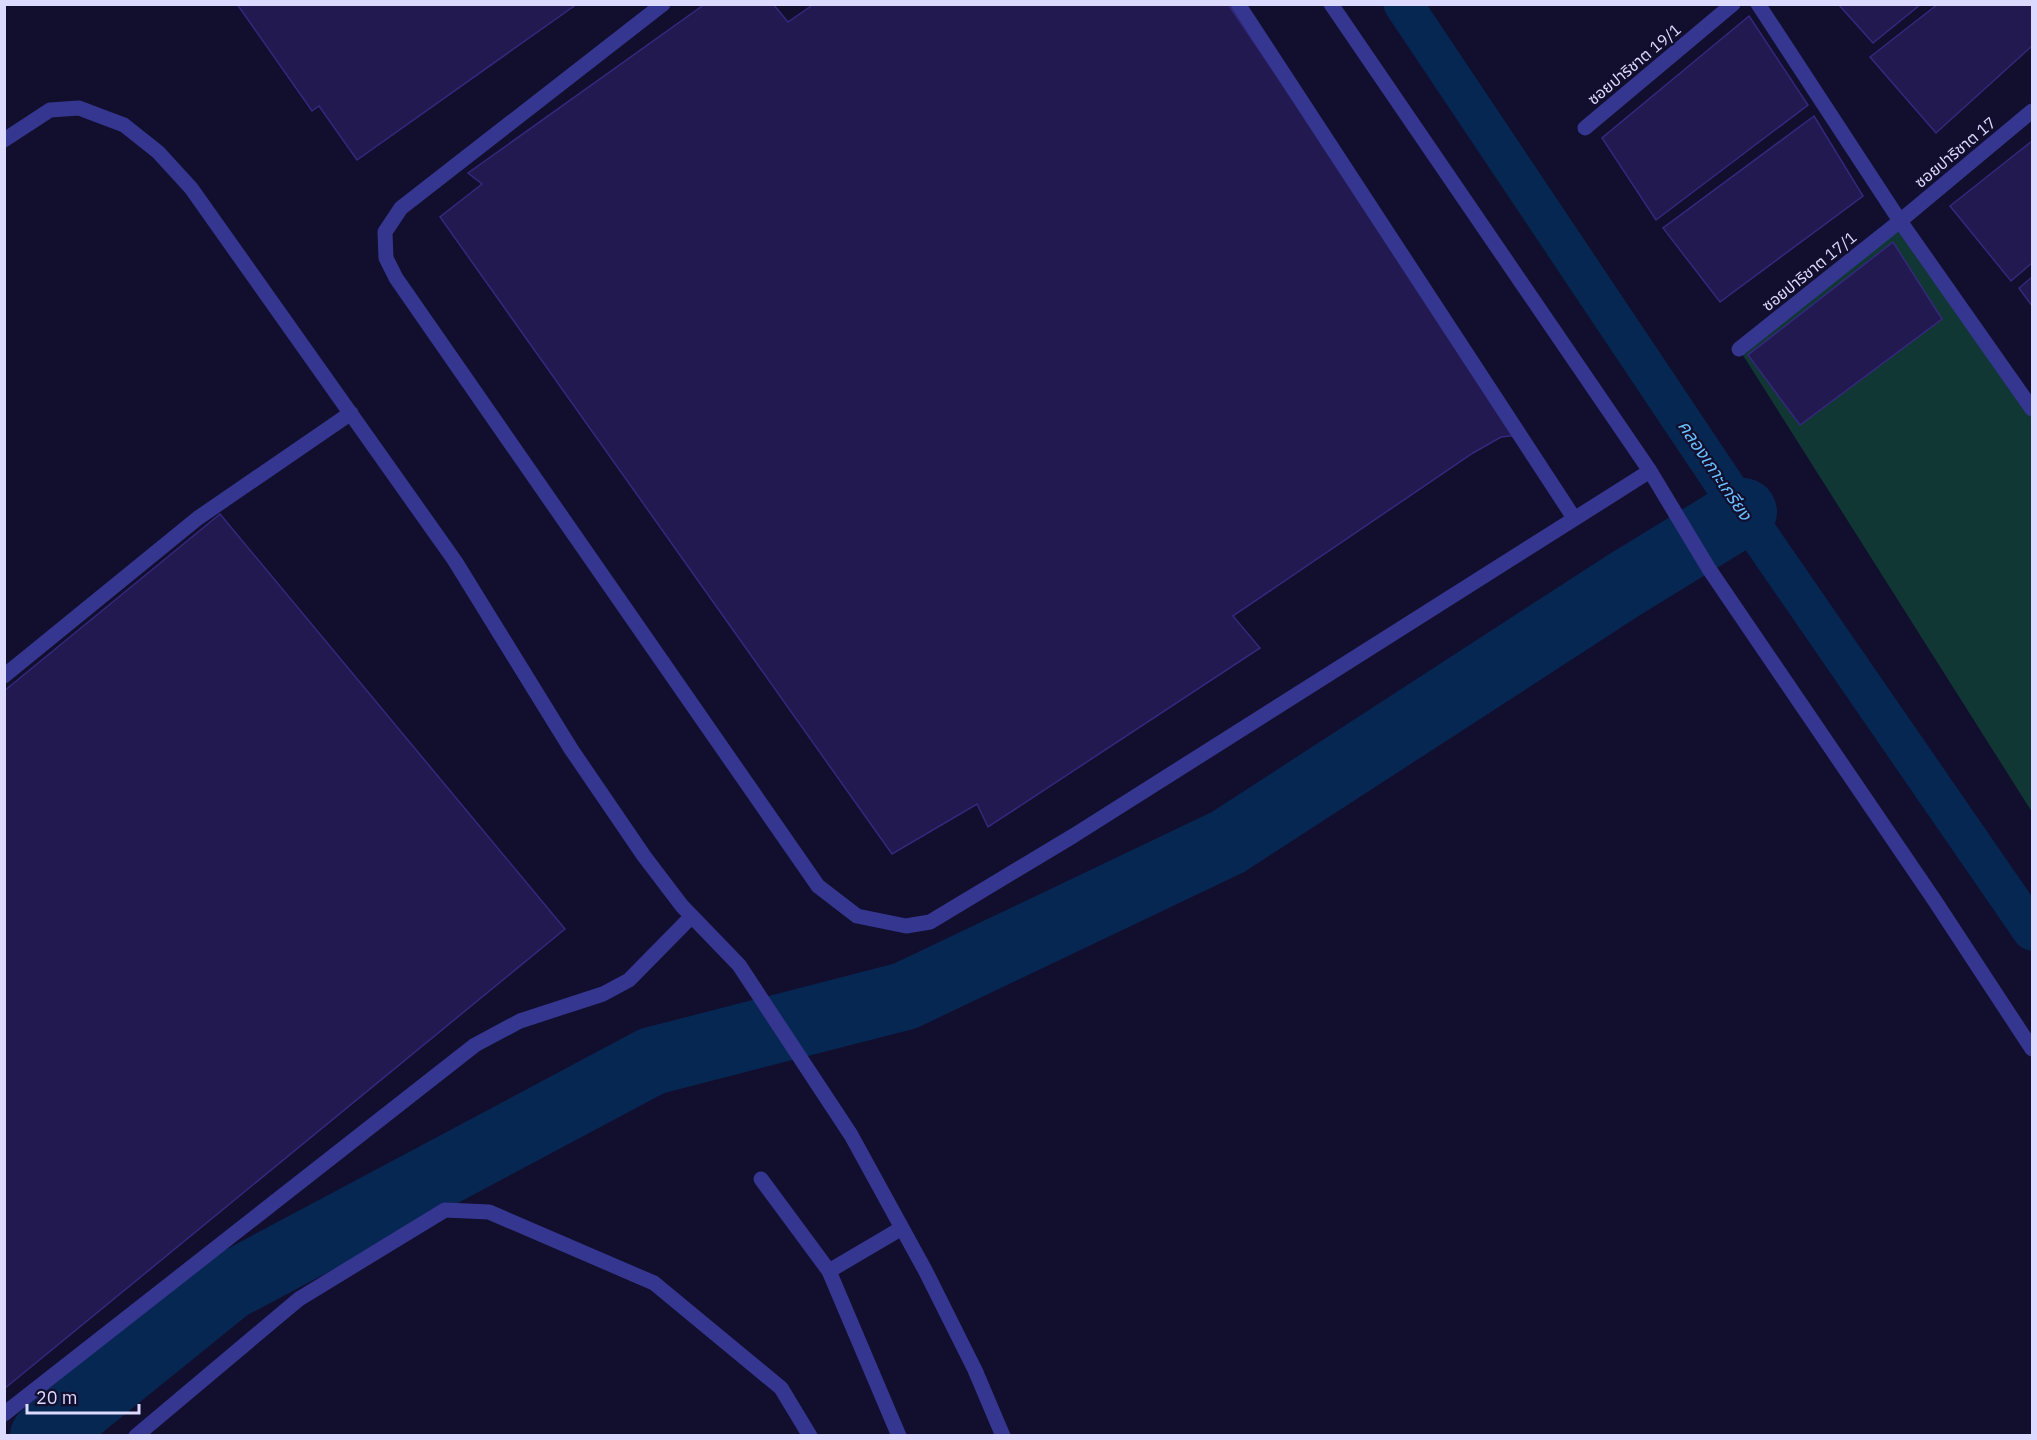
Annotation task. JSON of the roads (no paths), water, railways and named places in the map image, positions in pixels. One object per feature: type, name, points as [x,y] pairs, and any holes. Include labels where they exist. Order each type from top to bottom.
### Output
[{"type":"street","points":[[663,4],[402,208],[385,232],[386,258],[396,279],[819,886],[856,916],[906,927],[930,922],[1103,817],[1650,471]]},
{"type":"street","points":[[1238,4],[1574,518]]},
{"type":"street","points":[[1331,4],[1650,471],[1709,569],[1935,901],[2032,1049]]},
{"type":"street","name":"ซอยปาริชาต 19/1","points":[[1585,128],[1733,4]]},
{"type":"street","points":[[1758,4],[1900,221],[2032,409]]},
{"type":"street","points":[[4,140],[50,110],[79,108],[124,125],[158,152],[191,188],[455,561],[572,749],[644,856],[692,916],[739,965],[851,1135],[975,1370],[1003,1436]]},
{"type":"street","name":"ซอยปาริชาต 17","points":[[1900,221],[2032,111]]},
{"type":"street","name":"ซอยปาริชาต 17/1","points":[[1739,349],[1900,221]]},
{"type":"street","points":[[4,676],[198,518],[351,413]]},
{"type":"street","points":[[4,1414],[475,1045],[520,1021],[603,994],[629,980],[692,916]]},
{"type":"street","points":[[761,1179],[829,1271],[899,1436]]},
{"type":"street","points":[[136,1436],[299,1299],[445,1210],[489,1212],[654,1283],[781,1389],[810,1436]]},
{"type":"street","points":[[829,1271],[902,1228]]},
{"type":"waterway","name":"คลองเกาะเกรียง","points":[[1403,4],[1743,512],[2032,931]]},
{"type":"waterway","points":[[44,1436],[228,1287],[652,1061],[905,996],[1228,842],[1624,585],[1743,512]]}]
